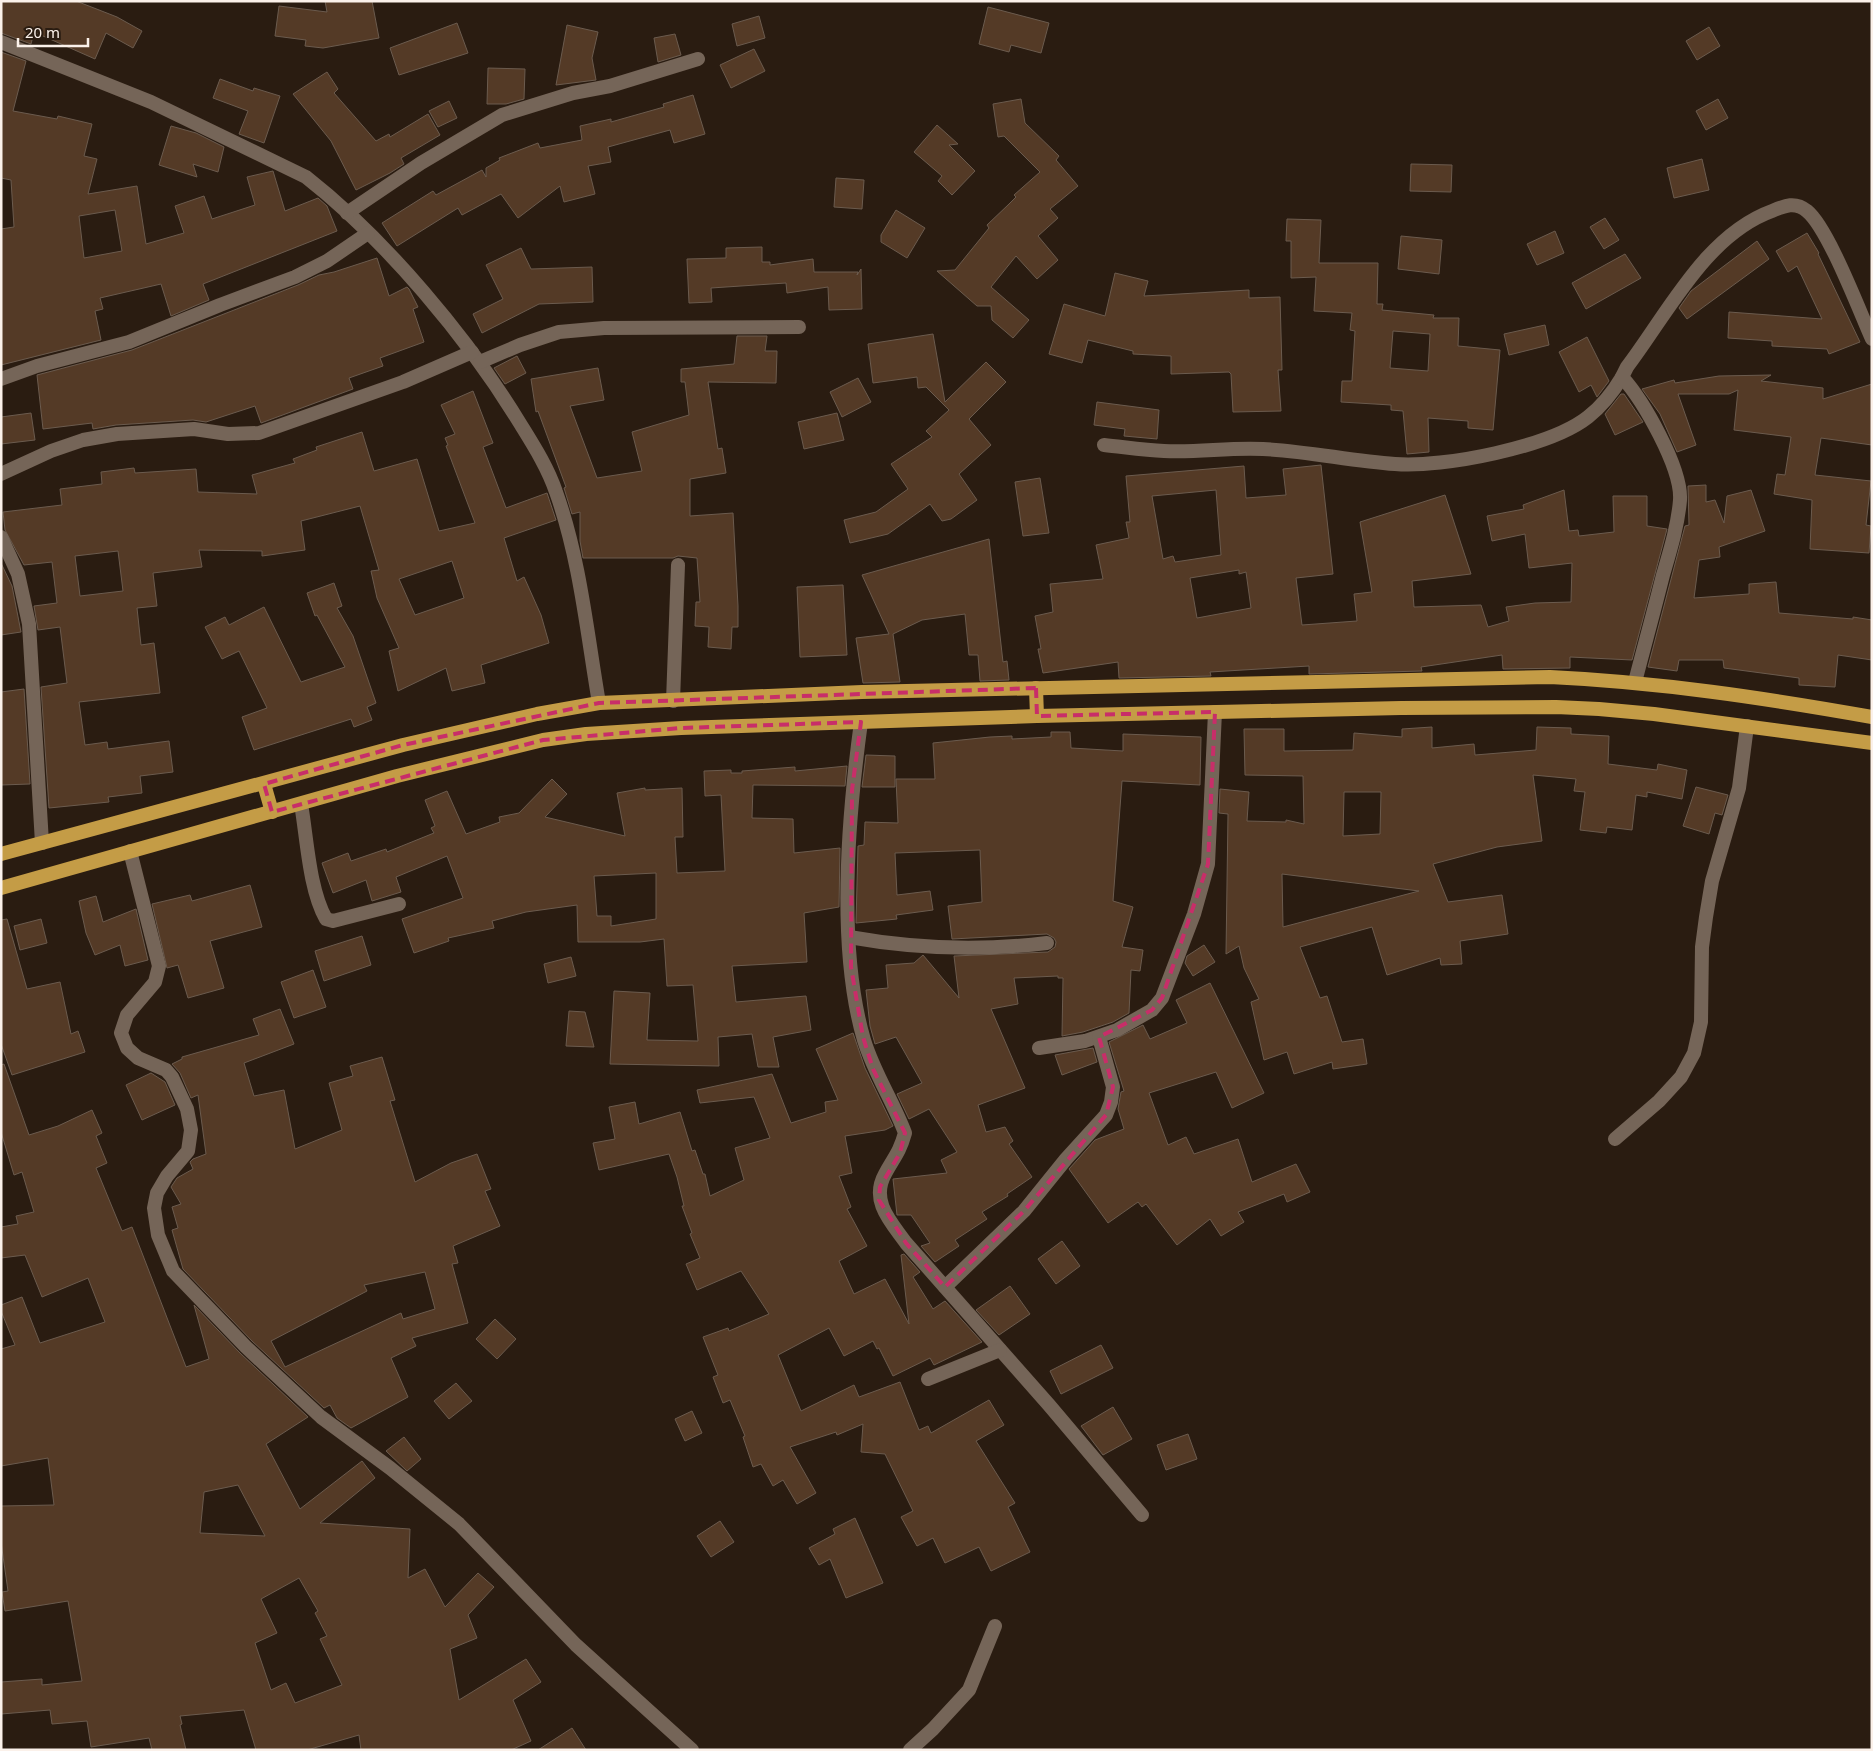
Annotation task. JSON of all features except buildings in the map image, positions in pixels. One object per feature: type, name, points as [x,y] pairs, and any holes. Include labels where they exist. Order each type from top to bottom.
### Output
[{"type":"highway","points":[[1,854],[403,745],[537,714],[599,703],[1036,688],[1550,677],[1635,682],[1761,698],[1872,717]]},
{"type":"highway","points":[[1036,688],[1037,716]]},
{"type":"highway","points":[[1,888],[397,776],[543,740],[636,731],[1037,716],[1402,708],[1599,708],[1872,743]]},
{"type":"highway","points":[[264,784],[272,812]]},
{"type":"street","points":[[1,42],[150,102],[276,160],[306,176],[368,233],[421,290],[476,357],[537,451],[556,490],[569,532],[599,703]]},
{"type":"street","points":[[347,213],[421,163],[502,116],[573,93],[610,86],[698,59]]},
{"type":"street","points":[[1104,446],[1165,451],[1237,447],[1291,450],[1396,465],[1437,462],[1521,448],[1565,430],[1588,417],[1611,395],[1702,263],[1718,246],[1743,225],[1788,204],[1796,205],[1806,210],[1820,226],[1872,339]]},
{"type":"street","points":[[1,379],[38,366],[129,342],[295,277],[327,261],[368,233]]},
{"type":"street","points":[[1,474],[51,451],[83,440],[118,434],[194,429],[228,434],[259,433],[476,357],[560,332],[604,328],[799,327]]},
{"type":"street","points":[[1622,377],[1647,410],[1672,464],[1679,485],[1680,500],[1672,543],[1635,682]]},
{"type":"street","points":[[1,537],[18,574],[29,624],[42,843]]},
{"type":"street","points":[[673,701],[678,565]]},
{"type":"street","points":[[1039,1048],[1100,1037],[1117,1030],[1152,1010],[1170,984],[1202,892],[1208,864],[1214,712]]},
{"type":"street","points":[[861,722],[852,790],[849,937],[851,967],[863,1038],[874,1069],[905,1133],[900,1153],[884,1174],[879,1200],[887,1217],[906,1243],[1142,1515]]},
{"type":"street","points":[[1616,1139],[1659,1102],[1681,1077],[1694,1053],[1702,1022],[1702,947],[1706,917],[1712,882],[1739,788],[1747,726]]},
{"type":"street","points":[[301,804],[314,885],[320,909],[326,919],[333,921],[398,904]]},
{"type":"street","points":[[130,851],[159,966],[155,982],[127,1015],[121,1032],[126,1048],[138,1058],[166,1070],[172,1077],[187,1109],[191,1130],[188,1151],[167,1176],[158,1193],[154,1208],[158,1235],[173,1271],[246,1347],[321,1417],[382,1462],[458,1524],[576,1645],[692,1750]]},
{"type":"street","points":[[849,937],[894,945],[946,949],[1001,948],[1047,942]]},
{"type":"street","points":[[945,1286],[1024,1211],[1066,1159],[1106,1115],[1111,1102],[1113,1086],[1100,1037]]},
{"type":"street","points":[[928,1379],[1000,1350]]},
{"type":"street","points":[[910,1750],[933,1729],[969,1690],[995,1626]]},
{"type":"highlighted area","points":[[1036,688],[1037,716],[1215,712],[1208,864],[1162,998],[1152,1010],[1099,1037],[1113,1087],[1106,1115],[1024,1211],[945,1287],[906,1243],[879,1200],[880,1187],[900,1153],[905,1133],[873,1069],[863,1037],[851,967],[852,790],[861,722],[681,728],[543,740],[272,812],[264,784],[403,745],[599,703],[862,692]]}]
